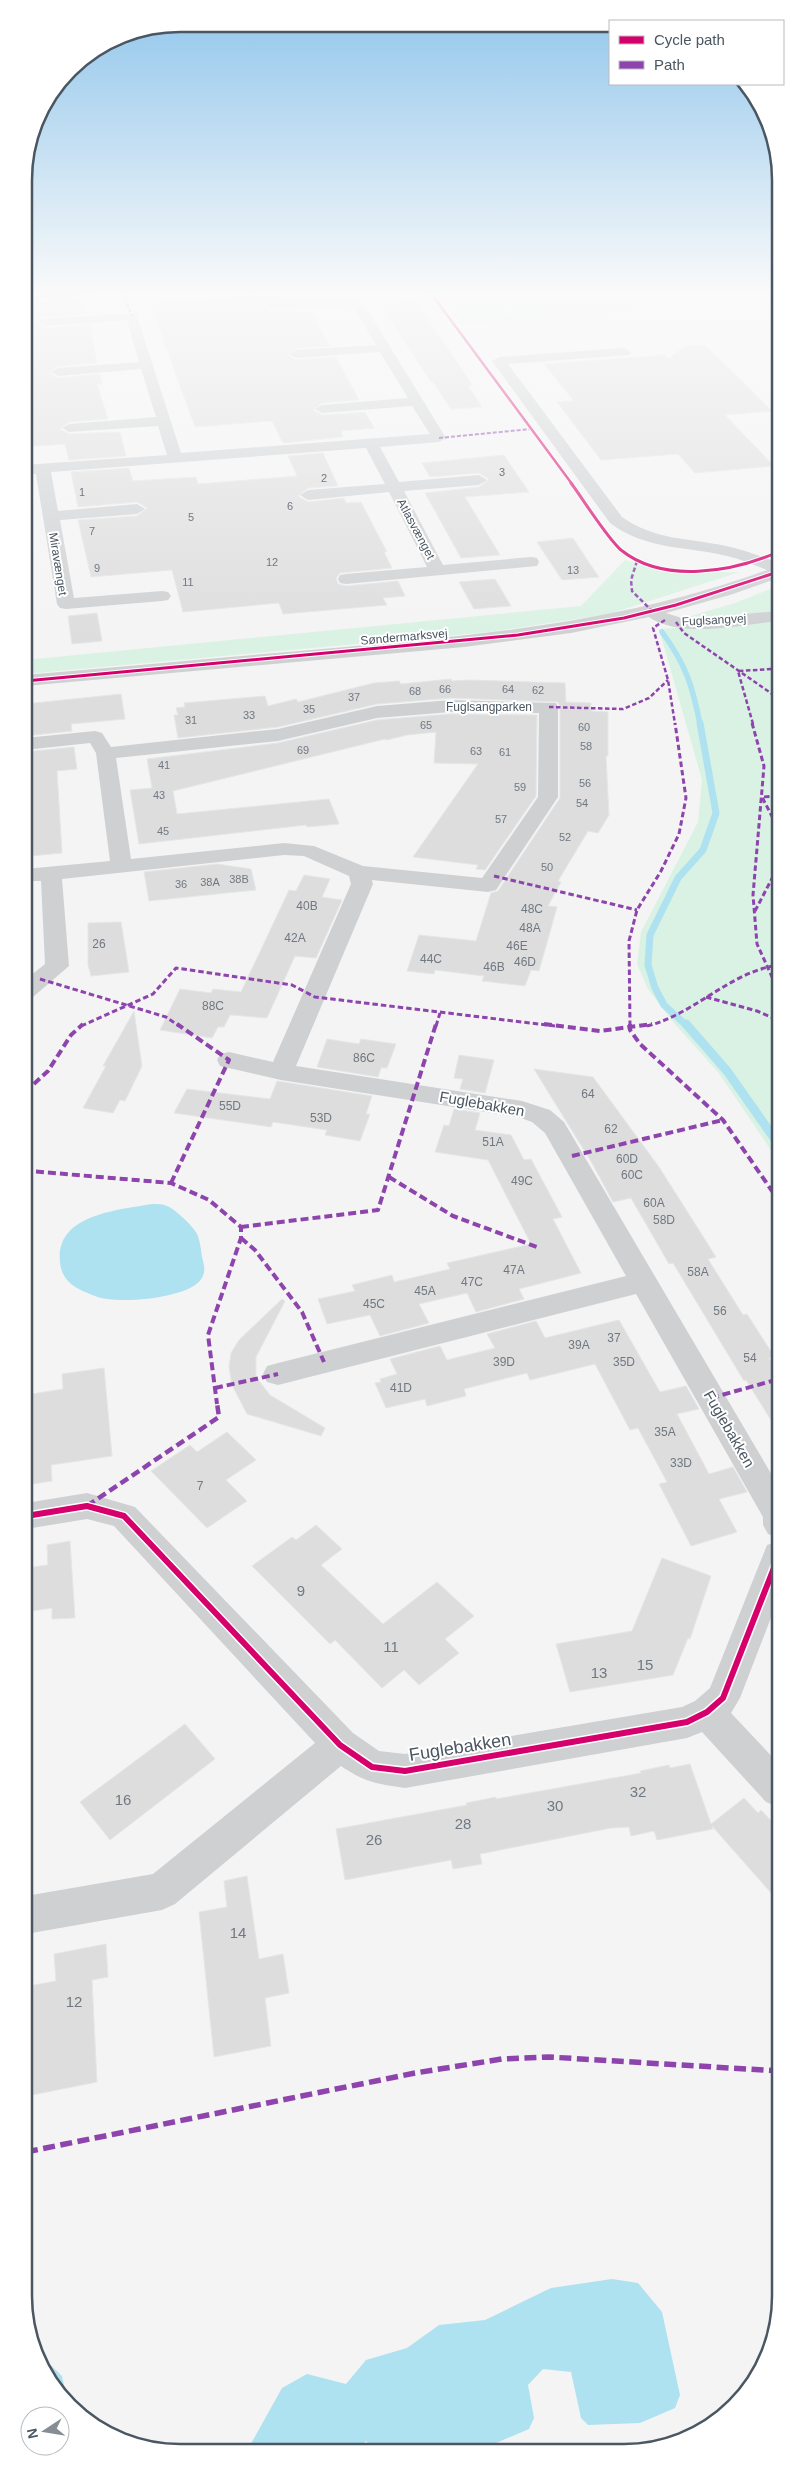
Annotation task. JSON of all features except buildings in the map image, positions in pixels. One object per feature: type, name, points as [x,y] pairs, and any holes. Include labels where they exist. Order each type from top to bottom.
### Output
[{"type":"street","points":[[160,408],[175,458]]},
{"type":"street","points":[[322,409],[339,408]]},
{"type":"street","points":[[33,470],[439,438],[421,408]]},
{"type":"street","name":"Søndermarksvej","points":[[533,408],[616,520],[627,529],[648,539],[726,551],[772,568]]},
{"type":"street","points":[[69,428],[164,421]]},
{"type":"street","name":"Atlasvænget","points":[[371,443],[438,570]]},
{"type":"street","name":"Miravænget","points":[[43,469],[66,604],[162,596]]},
{"type":"street","name":"Atlasvænget","points":[[308,495],[479,480]]},
{"type":"street","name":"Miravænget","points":[[51,516],[136,509]]},
{"type":"street","name":"Atlasvænget","points":[[346,579],[531,562]]},
{"type":"street","name":"Søndermarksvej","points":[[33,680],[510,637],[653,612],[722,593],[772,573]]},
{"type":"street","name":"Fuglsangvej","points":[[653,612],[665,620],[685,624],[772,617]]},
{"type":"street","name":"Fuglsangparken","points":[[33,875],[284,849],[307,850],[359,872],[488,885],[548,797],[549,708],[451,706],[377,712],[278,735],[106,752]]},
{"type":"street","points":[[33,743],[95,737],[106,752],[122,865]]},
{"type":"street","points":[[281,1072],[316,997],[362,884],[359,872]]},
{"type":"street","points":[[33,986],[57,966],[51,874]]},
{"type":"street","name":"Fuglebakken","points":[[229,1060],[281,1072],[522,1109],[541,1116],[555,1128],[771,1504]]},
{"type":"street","points":[[278,1374],[644,1282]]},
{"type":"street","name":"Fuglebakken","points":[[32,1515],[87,1506],[124,1516],[340,1745],[372,1767],[405,1771],[687,1722],[707,1712],[723,1698],[771,1575]]},
{"type":"street","points":[[707,1712],[771,1782]]},
{"type":"street","points":[[32,1914],[162,1891],[340,1745]]},
{"type":"green space","points":[[625,560],[653,567],[710,572],[740,572],[609,614],[489,632],[33,673],[33,659],[581,606]]},
{"type":"green space","points":[[772,588],[772,613],[681,619],[735,603]]},
{"type":"green space","points":[[772,621],[772,1151],[718,1072],[673,1022],[648,989],[637,964],[641,932],[698,822],[702,780],[659,629]]},
{"type":"water","points":[[152,1204],[170,1207],[197,1234],[204,1270],[202,1278],[195,1285],[168,1295],[134,1300],[118,1300],[105,1299],[82,1291],[67,1280],[61,1269],[61,1246],[68,1234],[78,1224],[107,1212]]},
{"type":"water","points":[[612,2279],[638,2283],[662,2312],[680,2395],[675,2408],[640,2423],[588,2425],[581,2418],[571,2372],[543,2369],[528,2385],[534,2418],[529,2429],[495,2444],[369,2444],[366,2441],[363,2444],[251,2444],[282,2388],[307,2374],[346,2384],[366,2360],[407,2348],[439,2325],[485,2320],[551,2288]]},
{"type":"water","points":[[50,2364],[62,2376],[64,2387]]},
{"type":"waterway","points":[[662,632],[687,675],[700,724]]},
{"type":"waterway","points":[[687,1026],[664,1005],[655,988],[648,965],[650,935],[678,878],[703,850],[716,813],[700,723]]},
{"type":"waterway","points":[[686,1024],[727,1071],[772,1134]]},
{"type":"marked path","points":[[439,438],[531,429]]},
{"type":"marked path","points":[[637,561],[630,586],[634,595],[653,612]]},
{"type":"marked path","points":[[665,620],[653,628],[668,680],[686,798],[679,834],[661,871],[637,910],[629,941],[630,1030],[640,1044],[723,1120],[772,1190]]},
{"type":"marked path","points":[[676,622],[684,633],[772,694]]},
{"type":"marked path","points":[[772,669],[738,671],[764,766],[753,895],[757,944],[772,976]]},
{"type":"marked path","points":[[549,707],[623,709],[649,698],[668,680]]},
{"type":"marked path","points":[[772,796],[762,797],[772,816]]},
{"type":"marked path","points":[[494,876],[637,910]]},
{"type":"marked path","points":[[755,911],[772,879]]},
{"type":"marked path","points":[[33,1085],[48,1071],[71,1035],[84,1023],[130,1006],[153,994],[176,968],[292,985],[315,997],[600,1031],[635,1028],[668,1019],[748,972],[772,966]]},
{"type":"marked path","points":[[40,979],[166,1017],[229,1060],[171,1183]]},
{"type":"marked path","points":[[706,997],[757,1011],[772,1017]]},
{"type":"marked path","points":[[241,1227],[378,1210],[440,1013]]},
{"type":"marked path","points":[[572,1156],[723,1120]]},
{"type":"marked path","points":[[33,1171],[171,1183],[209,1200],[241,1227],[241,1238],[208,1335],[219,1417],[87,1506]]},
{"type":"marked path","points":[[389,1177],[453,1216],[537,1247]]},
{"type":"marked path","points":[[241,1238],[255,1250],[302,1312],[324,1362]]},
{"type":"marked path","points":[[215,1388],[278,1374]]},
{"type":"marked path","points":[[711,1398],[771,1381]]},
{"type":"marked path","points":[[32,2151],[415,2073],[502,2059],[549,2057],[771,2070]]},
{"type":"cycle path","points":[[515,408],[620,549],[636,559],[655,566],[676,570],[698,571],[742,565],[772,555]]},
{"type":"cycle path","points":[[33,680],[518,635],[624,618],[727,590],[772,574]]},
{"type":"cycle path","points":[[32,1515],[87,1506],[124,1516],[340,1745],[372,1767],[405,1771],[687,1722],[707,1712],[723,1698],[771,1575]]}]
